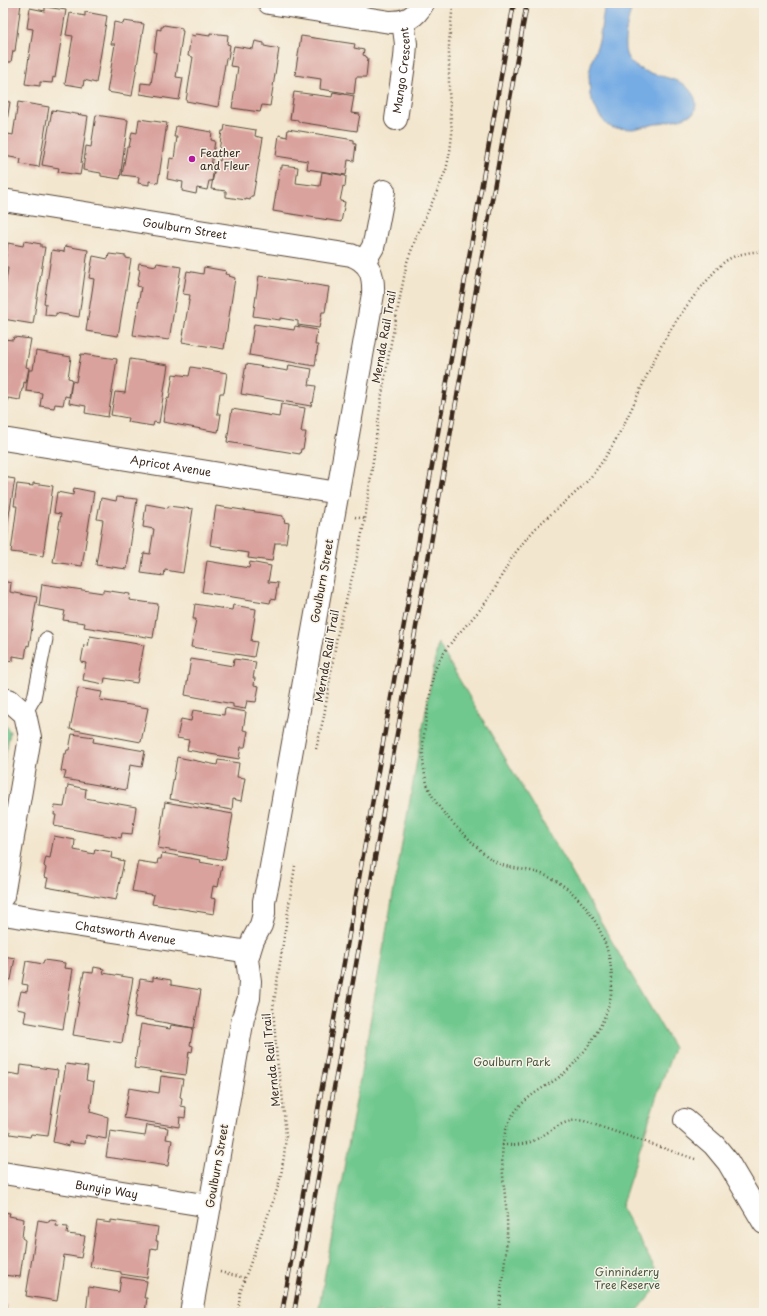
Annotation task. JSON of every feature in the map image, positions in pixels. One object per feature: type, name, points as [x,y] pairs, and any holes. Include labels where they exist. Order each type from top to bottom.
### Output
[{"type":"street","name":"Mango Crescent","points":[[269,3],[390,22],[403,21],[413,16],[423,3]]},
{"type":"street","name":"Mango Crescent","points":[[396,119],[406,44],[403,21]]},
{"type":"street","points":[[364,262],[373,247],[384,191]]},
{"type":"street","name":"Goulburn Street","points":[[3,200],[351,255],[364,262],[372,275],[374,284],[338,493],[264,901],[264,914],[261,925],[253,940],[241,951],[247,959],[250,981],[249,998],[243,1018],[191,1313]]},
{"type":"street","name":"Apricot Avenue","points":[[3,438],[338,493]]},
{"type":"street","points":[[3,699],[9,700],[25,714],[30,737],[3,896]]},
{"type":"street","name":"Chatsworth Avenue","points":[[3,914],[241,951]]},
{"type":"street","points":[[685,1120],[714,1145],[728,1162],[764,1223]]},
{"type":"street","name":"Bunyip Way","points":[[3,1173],[210,1206]]},
{"type":"lane","points":[[25,714],[34,698],[46,639]]},
{"type":"path","name":"Mernda Rail Trail","points":[[315,753],[324,716],[337,636],[356,562],[365,519],[382,394],[393,329],[407,262],[446,170],[450,152],[452,134],[449,91],[449,42],[453,3]]},
{"type":"path","points":[[499,1313],[508,1231],[502,1145],[509,1122],[515,1111],[527,1098],[558,1079],[568,1070],[593,1039],[607,1012],[610,999],[611,971],[604,938],[597,924],[586,908],[573,894],[557,882],[542,874],[496,863],[445,816],[436,803],[429,790],[425,776],[423,749],[433,680],[436,668],[442,657],[458,634],[480,611],[492,594],[504,570],[520,546],[536,527],[591,477],[607,455],[625,422],[665,339],[685,307],[723,263],[735,256],[749,252],[764,251]]},
{"type":"path","name":"Mernda Rail Trail","points":[[238,1313],[240,1293],[277,1190],[284,1156],[286,1136],[276,1060],[273,1008],[296,862]]},
{"type":"path","points":[[502,1145],[514,1145],[533,1141],[560,1125],[576,1120],[584,1121],[695,1159]]},
{"type":"green space","name":"Goulburn Park","points":[[438,643],[674,1048],[658,1092],[621,1207],[662,1281],[639,1309],[633,1313],[318,1313]]},
{"type":"green space","points":[[3,722],[10,732],[3,767]]},
{"type":"water","points":[[605,3],[633,3],[625,35],[626,54],[631,62],[638,68],[677,81],[686,86],[696,100],[694,113],[683,118],[633,129],[613,128],[607,125],[599,115],[590,96],[589,74],[599,41]]},
{"type":"building","points":[[3,3],[21,3],[15,51],[13,51],[11,62],[5,62],[4,71]]},
{"type":"building","points":[[45,7],[66,10],[55,78],[53,77],[52,83],[40,82],[40,86],[25,84],[33,29],[27,28],[30,8],[45,11]]},
{"type":"building","points":[[85,12],[107,16],[96,83],[84,80],[83,87],[65,84],[73,36],[66,35],[70,13],[85,16]]},
{"type":"building","points":[[124,21],[144,24],[132,96],[107,92],[115,44],[111,44],[114,22],[123,24]]},
{"type":"building","points":[[164,25],[182,28],[183,31],[176,77],[183,78],[179,100],[140,94],[141,83],[151,84],[156,52],[154,52],[157,29],[161,30],[161,27]]},
{"type":"building","points":[[210,33],[228,35],[227,44],[230,45],[228,59],[226,58],[218,107],[186,101],[193,57],[188,56],[191,35],[195,36],[196,34],[210,36]]},
{"type":"building","points":[[301,36],[355,44],[354,48],[364,50],[363,55],[368,58],[366,77],[356,77],[354,94],[320,89],[321,79],[295,75]]},
{"type":"building","points":[[255,41],[264,43],[264,46],[279,49],[270,106],[262,105],[260,112],[232,108],[238,67],[230,66],[234,46],[253,49]]},
{"type":"building","points":[[294,92],[332,97],[333,92],[354,96],[351,113],[360,114],[357,131],[298,122],[298,120],[290,119]]},
{"type":"building","points":[[3,101],[10,102],[4,139],[3,139]]},
{"type":"building","points":[[18,102],[49,107],[39,167],[20,164],[21,159],[4,156],[8,134],[13,135]]},
{"type":"building","points":[[52,110],[88,116],[80,175],[58,172],[59,168],[42,165]]},
{"type":"building","points":[[96,115],[128,120],[120,179],[101,176],[101,173],[83,170],[86,146],[91,147]]},
{"type":"building","points":[[139,119],[167,123],[158,183],[149,181],[149,185],[138,183],[139,177],[122,175],[127,147],[129,147],[132,132],[137,133]]},
{"type":"building","points":[[225,125],[256,130],[255,136],[263,138],[253,196],[251,196],[250,200],[226,197],[226,191],[211,189],[216,162],[217,163],[218,160],[220,161],[222,151],[219,151],[222,131],[224,131]]},
{"type":"building","points":[[176,126],[212,132],[211,140],[215,141],[211,166],[214,167],[212,181],[209,181],[207,190],[197,188],[196,194],[182,191],[183,182],[167,179],[170,158],[174,159],[177,137],[174,137]]},
{"type":"building","points":[[288,129],[354,140],[354,144],[356,144],[354,161],[348,160],[346,175],[307,169],[308,161],[276,156],[279,135],[287,137]]},
{"type":"building","points":[[282,165],[298,167],[296,183],[320,186],[322,172],[346,176],[345,187],[343,186],[340,201],[345,202],[341,222],[273,211],[280,168],[282,168]]},
{"type":"building","points":[[3,240],[6,240],[4,251],[3,250]]},
{"type":"building","points":[[24,241],[41,244],[41,247],[45,247],[33,324],[3,319],[3,301],[8,268],[4,267],[8,243],[23,246]]},
{"type":"building","points":[[65,246],[88,250],[79,317],[56,313],[56,316],[45,315],[46,304],[44,303],[52,250],[64,252]]},
{"type":"building","points":[[109,254],[126,256],[126,258],[131,259],[118,336],[86,331],[94,279],[89,278],[93,256],[108,259]]},
{"type":"building","points":[[139,263],[156,266],[157,263],[181,267],[169,340],[133,335],[141,287],[137,286],[140,270],[138,269]]},
{"type":"building","points":[[204,267],[226,271],[225,274],[235,278],[224,349],[182,342],[190,295],[183,294],[187,271],[203,274]]},
{"type":"building","points":[[259,276],[329,287],[325,312],[322,312],[319,328],[298,325],[298,321],[253,316]]},
{"type":"building","points":[[254,324],[294,330],[295,326],[317,330],[315,345],[318,345],[315,366],[249,355]]},
{"type":"building","points":[[14,337],[31,339],[26,367],[29,368],[20,400],[8,398],[7,402],[3,401],[3,339],[13,340]]},
{"type":"building","points":[[36,351],[71,357],[68,378],[72,379],[69,397],[65,396],[63,405],[55,404],[54,408],[40,406],[42,393],[26,391],[29,370],[33,370]]},
{"type":"building","points":[[81,354],[117,359],[108,417],[85,413],[86,406],[69,403],[72,381],[76,382]]},
{"type":"building","points":[[130,359],[168,365],[159,423],[154,422],[153,426],[127,422],[128,418],[111,415],[115,392],[125,393]]},
{"type":"building","points":[[246,364],[288,371],[289,365],[312,369],[309,385],[316,386],[313,403],[312,402],[311,406],[241,394]]},
{"type":"building","points":[[191,367],[227,373],[224,393],[220,393],[217,414],[221,414],[218,432],[163,422],[173,374],[189,376]]},
{"type":"building","points":[[281,404],[305,408],[301,432],[306,432],[303,449],[301,449],[300,454],[227,442],[232,409],[279,417]]},
{"type":"building","points":[[3,477],[15,479],[4,545],[3,545]]},
{"type":"building","points":[[33,483],[53,486],[43,556],[11,552],[17,506],[14,506],[17,484],[33,486]]},
{"type":"building","points":[[74,488],[94,492],[82,566],[53,562],[61,514],[54,513],[57,492],[73,495]]},
{"type":"building","points":[[117,497],[137,499],[127,569],[96,565],[103,520],[97,519],[101,498],[116,501]]},
{"type":"building","points":[[146,504],[168,508],[168,506],[193,509],[183,573],[165,570],[164,576],[141,573],[144,553],[150,554],[154,529],[143,527]]},
{"type":"building","points":[[216,506],[283,516],[283,519],[285,519],[284,522],[289,523],[286,543],[275,543],[272,561],[248,558],[249,553],[222,549],[222,547],[210,545]]},
{"type":"building","points":[[207,561],[249,568],[250,562],[271,566],[268,582],[278,583],[275,600],[271,599],[270,603],[202,592]]},
{"type":"building","points":[[3,581],[11,583],[10,592],[37,597],[29,646],[27,645],[25,658],[13,656],[13,662],[3,660]]},
{"type":"building","points":[[42,584],[103,593],[103,590],[130,594],[129,600],[158,604],[153,638],[84,627],[85,623],[63,620],[65,611],[39,606]]},
{"type":"building","points":[[195,604],[232,610],[233,605],[256,609],[251,641],[257,642],[254,657],[191,647],[196,619],[193,619]]},
{"type":"building","points":[[90,636],[144,645],[137,683],[105,678],[104,684],[83,680],[86,663],[81,662],[84,645],[88,646]]},
{"type":"building","points":[[191,659],[233,666],[234,659],[256,662],[253,678],[255,678],[254,685],[259,686],[256,702],[247,701],[245,709],[233,707],[233,704],[185,695]]},
{"type":"building","points":[[78,688],[102,692],[100,700],[148,708],[141,742],[70,729]]},
{"type":"building","points":[[225,708],[246,712],[243,730],[248,731],[245,747],[241,747],[239,759],[187,750],[189,740],[177,738],[181,719],[191,721],[193,710],[224,715]]},
{"type":"building","points":[[72,734],[94,737],[93,742],[145,751],[142,767],[130,765],[126,790],[64,779],[66,772],[61,771],[64,754],[66,754],[67,750],[69,750]]},
{"type":"building","points":[[177,757],[217,765],[218,760],[239,763],[237,777],[245,778],[241,801],[233,799],[232,810],[170,799]]},
{"type":"building","points":[[68,785],[86,789],[85,798],[136,807],[132,834],[122,833],[121,838],[54,826],[56,815],[54,815],[55,806],[64,807]]},
{"type":"building","points":[[165,802],[233,814],[225,860],[158,848]]},
{"type":"building","points":[[54,836],[75,840],[74,850],[94,854],[95,849],[112,852],[111,858],[124,861],[116,900],[46,887],[48,878],[44,877],[46,868],[44,866],[46,857],[50,858]]},
{"type":"building","points":[[162,853],[200,860],[199,862],[222,866],[218,887],[213,886],[211,898],[216,899],[214,914],[152,904],[154,895],[132,891],[138,861],[157,864],[158,859],[161,859]]},
{"type":"building","points":[[3,956],[15,958],[11,980],[6,979],[4,990]]},
{"type":"building","points":[[44,960],[65,963],[64,968],[73,969],[63,1029],[24,1022],[26,1011],[17,1009],[21,991],[27,992],[28,985],[22,984],[26,961],[43,964]]},
{"type":"building","points":[[94,967],[104,969],[103,973],[133,978],[122,1043],[73,1035],[84,972],[93,973]]},
{"type":"building","points":[[153,977],[171,980],[171,985],[201,990],[194,1028],[134,1017],[140,979],[153,981]]},
{"type":"building","points":[[141,1024],[170,1029],[171,1025],[193,1028],[190,1045],[193,1046],[192,1052],[189,1051],[186,1075],[134,1068]]},
{"type":"building","points":[[66,1064],[88,1067],[86,1080],[94,1082],[90,1112],[108,1117],[106,1139],[86,1135],[85,1144],[69,1142],[69,1146],[53,1142]]},
{"type":"building","points":[[21,1065],[58,1070],[48,1136],[31,1134],[30,1137],[10,1134],[10,1131],[3,1131],[4,1083],[7,1083],[8,1073],[20,1075]]},
{"type":"building","points":[[161,1076],[183,1079],[180,1097],[182,1098],[181,1106],[186,1107],[185,1118],[180,1117],[179,1127],[124,1118],[129,1088],[159,1093]]},
{"type":"building","points":[[147,1125],[168,1128],[166,1139],[172,1140],[168,1166],[106,1157],[110,1131],[145,1136]]},
{"type":"building","points":[[3,1212],[10,1213],[9,1216],[24,1219],[22,1238],[25,1240],[20,1277],[3,1275]]},
{"type":"building","points":[[38,1220],[49,1222],[50,1220],[57,1221],[56,1226],[68,1227],[67,1234],[85,1236],[81,1258],[64,1255],[57,1301],[26,1296]]},
{"type":"building","points":[[111,1220],[158,1227],[156,1241],[158,1241],[157,1249],[151,1248],[147,1278],[90,1267],[97,1221],[111,1223]]},
{"type":"building","points":[[121,1277],[147,1281],[144,1298],[147,1298],[145,1313],[86,1313],[89,1287],[119,1292]]},
{"type":"building","points":[[3,1305],[7,1305],[6,1313],[3,1313]]},
{"type":"railway","points":[[282,1313],[514,3]]},
{"type":"railway","points":[[294,1313],[527,3]]},
{"type":"place","name":"Feather and Fleur","points":[[192,159]]},
{"type":"park label","name":"Ginninderry Tree Reserve","points":[[627,1278]]}]
